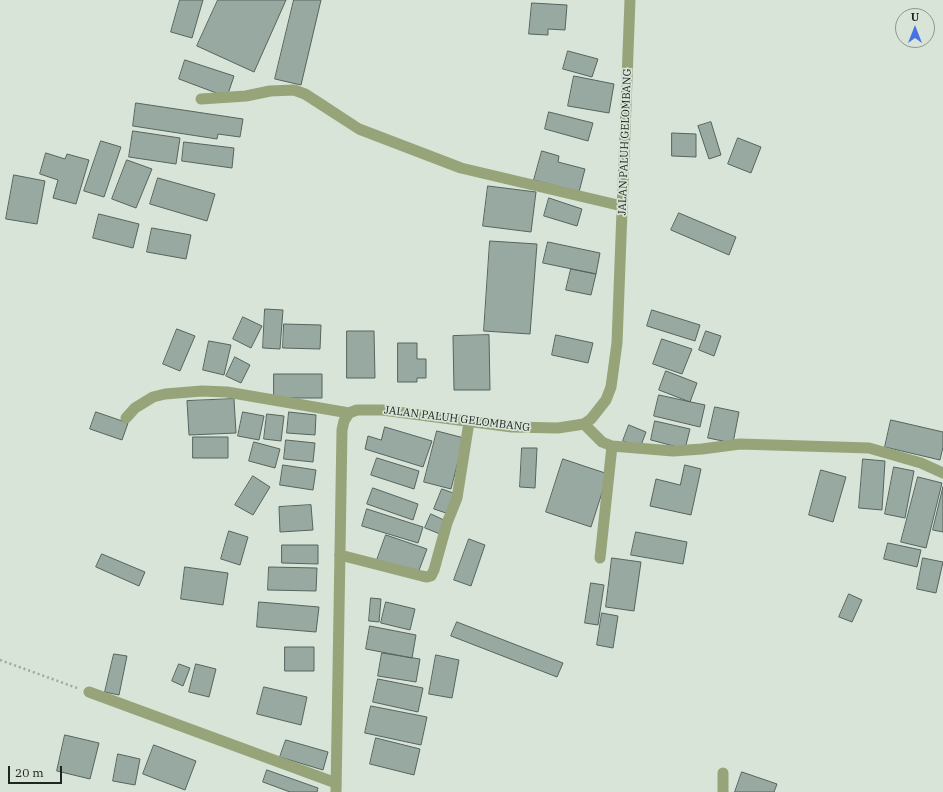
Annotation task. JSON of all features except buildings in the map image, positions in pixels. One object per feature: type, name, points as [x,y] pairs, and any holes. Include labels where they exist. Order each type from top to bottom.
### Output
[{"type":"street","name":"JALAN PALUH GELOMBANG","points":[[126,418],[135,408],[153,397],[165,394],[202,391],[227,392],[348,413],[357,410],[382,410],[512,428],[558,428],[584,424],[591,419],[606,400],[611,386],[616,343],[630,0]]},
{"type":"street","points":[[201,99],[246,96],[294,90],[305,94],[359,129],[461,168],[622,206]]},
{"type":"street","points":[[89,692],[336,788],[342,430],[348,413]]},
{"type":"street","points":[[340,554],[422,576],[430,576],[434,570],[447,523],[457,498],[469,422]]},
{"type":"street","points":[[584,424],[602,442],[612,446],[673,451],[740,444],[869,448],[921,463],[943,473]]},
{"type":"street","points":[[600,558],[612,446]]},
{"type":"street","points":[[722,792],[723,773]]},
{"type":"path","points":[[0,660],[89,692]]}]
